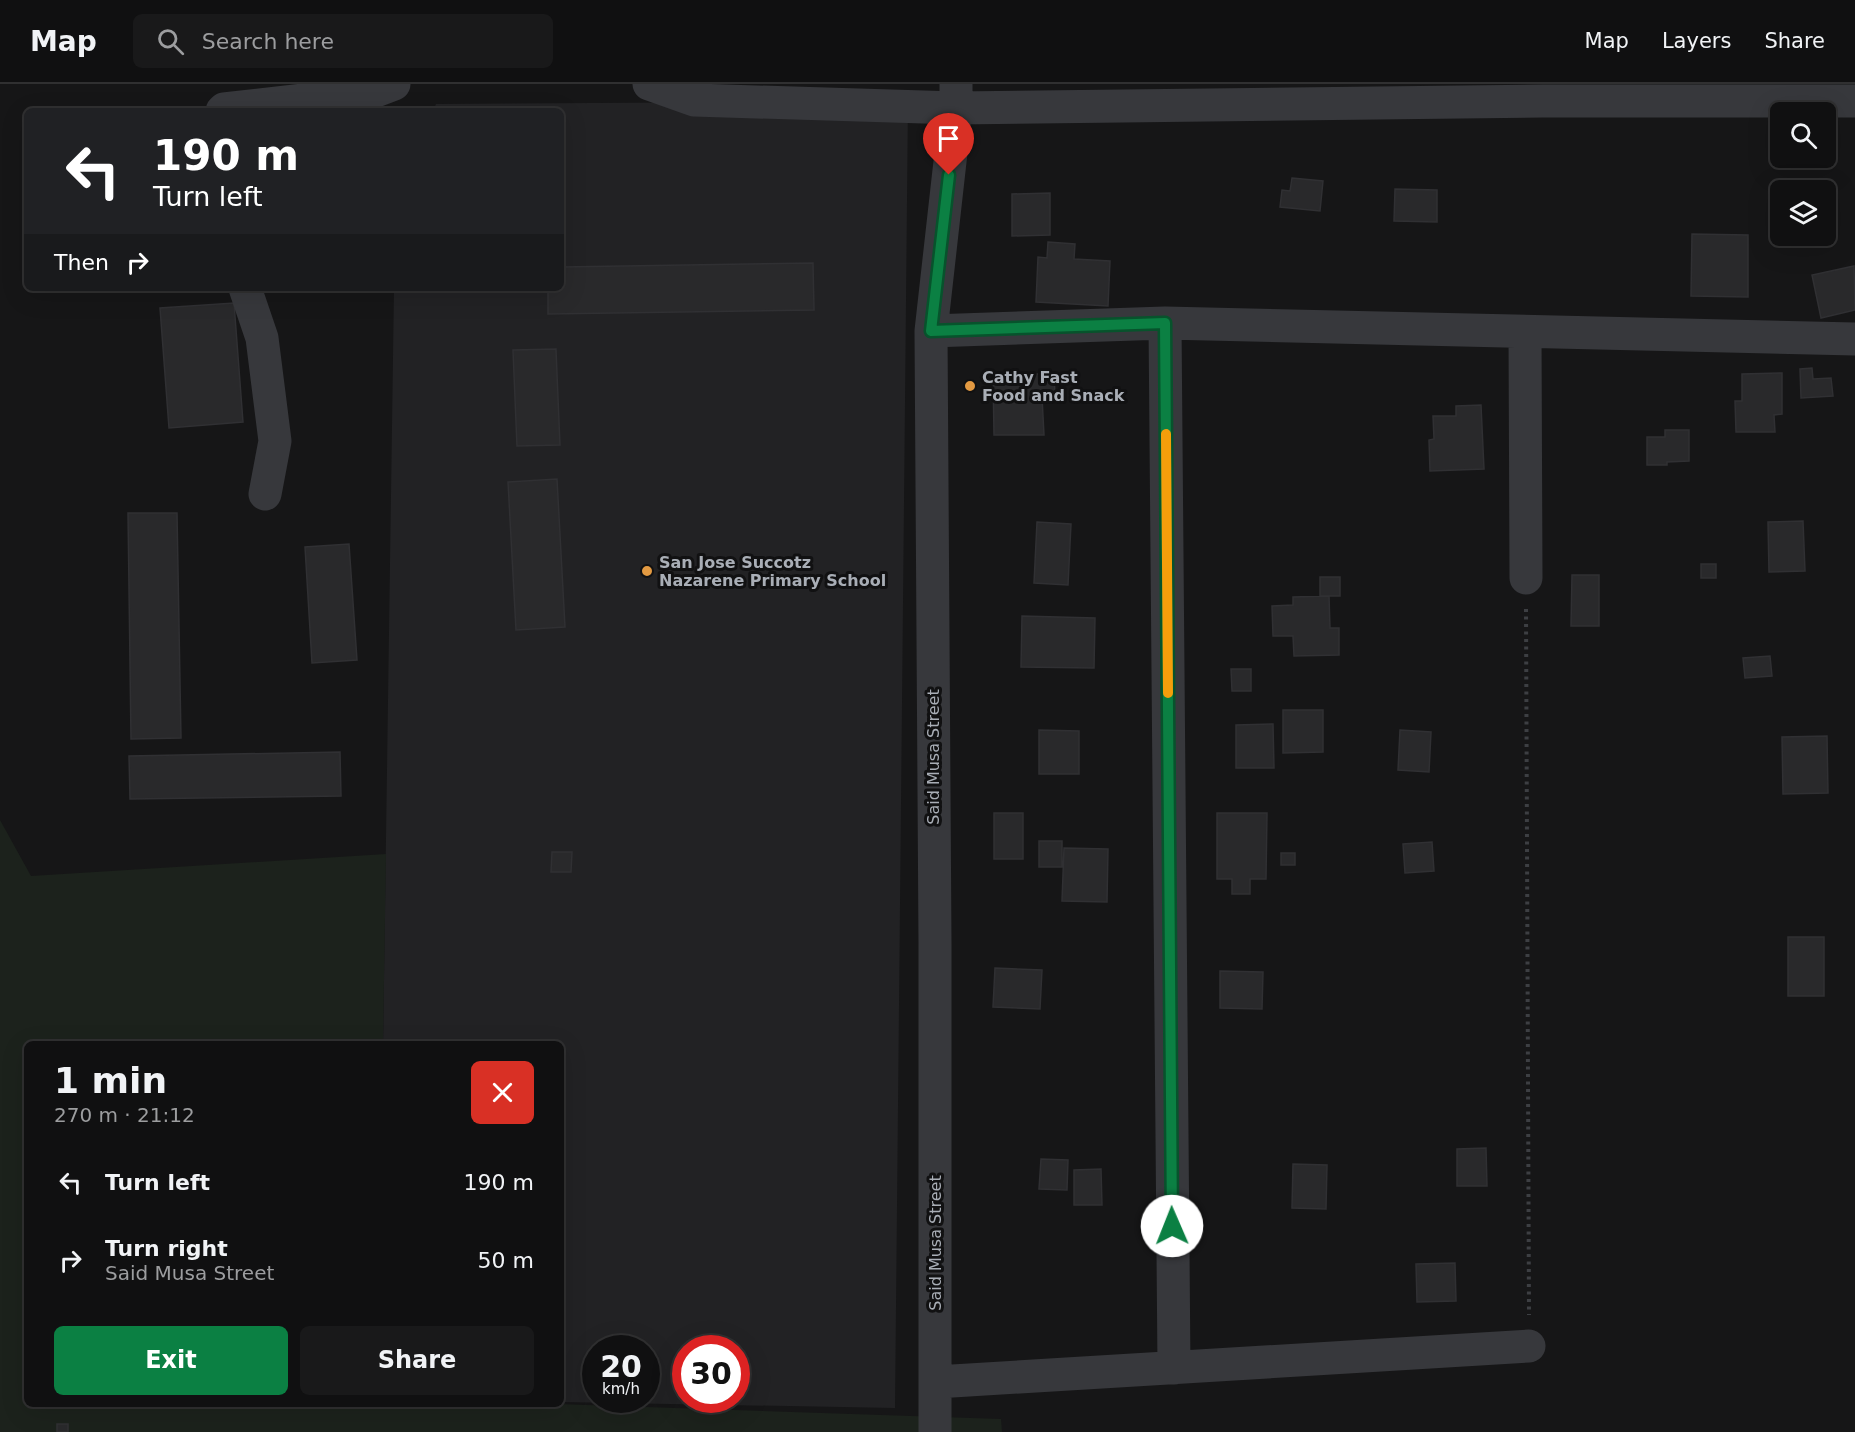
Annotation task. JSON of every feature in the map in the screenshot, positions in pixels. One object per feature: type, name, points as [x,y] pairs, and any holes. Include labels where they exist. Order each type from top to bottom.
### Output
[{"type":"street","points":[[233,108],[373,92],[393,84]]},
{"type":"street","points":[[649,84],[694,100],[1542,92],[1855,101]]},
{"type":"street","name":"Said Musa Street","points":[[934,1432],[936,1382],[931,331],[956,96]]},
{"type":"street","points":[[246,291],[262,338],[275,441],[265,494]]},
{"type":"street","points":[[931,331],[1165,323],[1855,339]]},
{"type":"street","points":[[1165,323],[1174,1368]]},
{"type":"street","points":[[1525,332],[1526,579]]},
{"type":"street","points":[[936,1382],[1529,1346]]},
{"type":"path","points":[[1526,579],[1529,1346]]},
{"type":"shaded area","name":"San Jose Succotz Nazarene Primary School","points":[[908,101],[895,1408],[750,1405],[750,1335],[672,1335],[672,1404],[660,1404],[660,1335],[582,1335],[582,1402],[564,1402],[564,1041],[383,1041],[394,291],[564,291],[564,108],[434,108],[436,104]]},
{"type":"shaded area","points":[[0,820],[31,876],[386,854],[383,1041],[24,1041],[24,1407],[564,1407],[564,1404],[582,1405],[582,1413],[660,1413],[660,1407],[672,1408],[672,1413],[750,1413],[750,1411],[1001,1419],[1002,1432],[0,1432]]},
{"type":"building","points":[[1292,178],[1323,181],[1320,211],[1280,207],[1282,190],[1290,191]]},
{"type":"building","points":[[1395,189],[1437,190],[1437,222],[1394,221]]},
{"type":"building","points":[[1050,193],[1050,235],[1012,236],[1012,194]]},
{"type":"building","points":[[1692,234],[1748,235],[1748,297],[1691,296]]},
{"type":"building","points":[[1048,242],[1075,244],[1074,259],[1110,261],[1108,306],[1036,302],[1038,257],[1047,258]]},
{"type":"building","points":[[813,263],[814,310],[548,314],[548,291],[564,291],[564,267]]},
{"type":"building","points":[[1854,266],[1855,310],[1821,318],[1812,275]]},
{"type":"building","points":[[234,303],[243,422],[169,428],[160,308]]},
{"type":"building","points":[[556,349],[560,445],[517,446],[513,350]]},
{"type":"building","points":[[1812,368],[1813,379],[1831,378],[1833,396],[1801,398],[1800,369]]},
{"type":"building","points":[[1782,373],[1782,414],[1774,415],[1775,432],[1736,432],[1735,401],[1742,401],[1742,374]]},
{"type":"building","points":[[993,374],[1054,374],[1055,396],[1042,397],[1044,435],[994,435]]},
{"type":"building","points":[[1481,405],[1484,469],[1430,471],[1429,440],[1434,439],[1433,416],[1456,416],[1456,406]]},
{"type":"building","points":[[1665,430],[1689,430],[1689,461],[1667,462],[1667,465],[1647,465],[1647,437],[1665,437]]},
{"type":"building","points":[[557,479],[565,627],[516,630],[508,482]]},
{"type":"building","points":[[128,513],[177,513],[181,738],[131,739]]},
{"type":"building","points":[[1803,521],[1805,571],[1769,572],[1768,522]]},
{"type":"building","points":[[1037,522],[1071,524],[1068,585],[1034,583]]},
{"type":"building","points":[[349,544],[357,660],[312,663],[305,547]]},
{"type":"building","points":[[1701,564],[1716,564],[1716,578],[1701,578]]},
{"type":"building","points":[[1572,575],[1599,575],[1599,626],[1571,626]]},
{"type":"building","points":[[1320,577],[1340,577],[1340,596],[1320,596]]},
{"type":"building","points":[[1329,596],[1330,628],[1339,628],[1339,655],[1294,656],[1293,636],[1273,636],[1272,606],[1293,605],[1293,597]]},
{"type":"building","points":[[1022,616],[1095,618],[1094,668],[1021,667]]},
{"type":"building","points":[[1770,656],[1772,676],[1745,678],[1743,658]]},
{"type":"building","points":[[1231,669],[1251,669],[1251,691],[1232,691]]},
{"type":"building","points":[[1283,710],[1323,710],[1323,752],[1283,753]]},
{"type":"building","points":[[1273,724],[1274,768],[1236,768],[1236,725]]},
{"type":"building","points":[[1039,730],[1079,731],[1079,774],[1039,774]]},
{"type":"building","points":[[1400,730],[1431,732],[1429,772],[1398,770]]},
{"type":"building","points":[[1827,736],[1828,793],[1783,794],[1782,737]]},
{"type":"building","points":[[340,752],[341,796],[130,799],[129,756]]},
{"type":"building","points":[[994,813],[1023,813],[1023,859],[994,859]]},
{"type":"building","points":[[1217,813],[1267,813],[1266,879],[1250,879],[1250,894],[1232,894],[1232,879],[1217,879]]},
{"type":"building","points":[[1039,841],[1062,841],[1062,867],[1039,867]]},
{"type":"building","points":[[1432,842],[1434,871],[1405,873],[1403,844]]},
{"type":"building","points":[[1064,848],[1108,849],[1107,902],[1062,901]]},
{"type":"building","points":[[552,852],[572,852],[571,872],[551,872]]},
{"type":"building","points":[[1281,853],[1295,853],[1295,865],[1281,865]]},
{"type":"building","points":[[1788,937],[1824,937],[1824,996],[1788,996]]},
{"type":"building","points":[[995,968],[1042,970],[1040,1009],[993,1007]]},
{"type":"building","points":[[1220,971],[1263,972],[1262,1009],[1220,1008]]},
{"type":"building","points":[[1486,1148],[1487,1186],[1457,1186],[1457,1149]]},
{"type":"building","points":[[1041,1159],[1068,1160],[1067,1190],[1039,1189]]},
{"type":"building","points":[[1293,1164],[1327,1165],[1326,1209],[1292,1208]]},
{"type":"building","points":[[1101,1169],[1102,1205],[1074,1205],[1074,1170]]},
{"type":"building","points":[[1455,1263],[1456,1301],[1417,1302],[1416,1264]]},
{"type":"building","points":[[57,1424],[68,1424],[68,1432],[57,1432]]},
{"type":"slow traffic","points":[[1166,434],[1168,693]]},
{"type":"place","name":"Cathy Fast Food and Snack","points":[[970,386]]},
{"type":"place","name":"San Jose Succotz Nazarene Primary School","points":[[647,571]]},
{"type":"route","points":[[949,175],[931,331],[1165,323],[1172,1226]]}]
